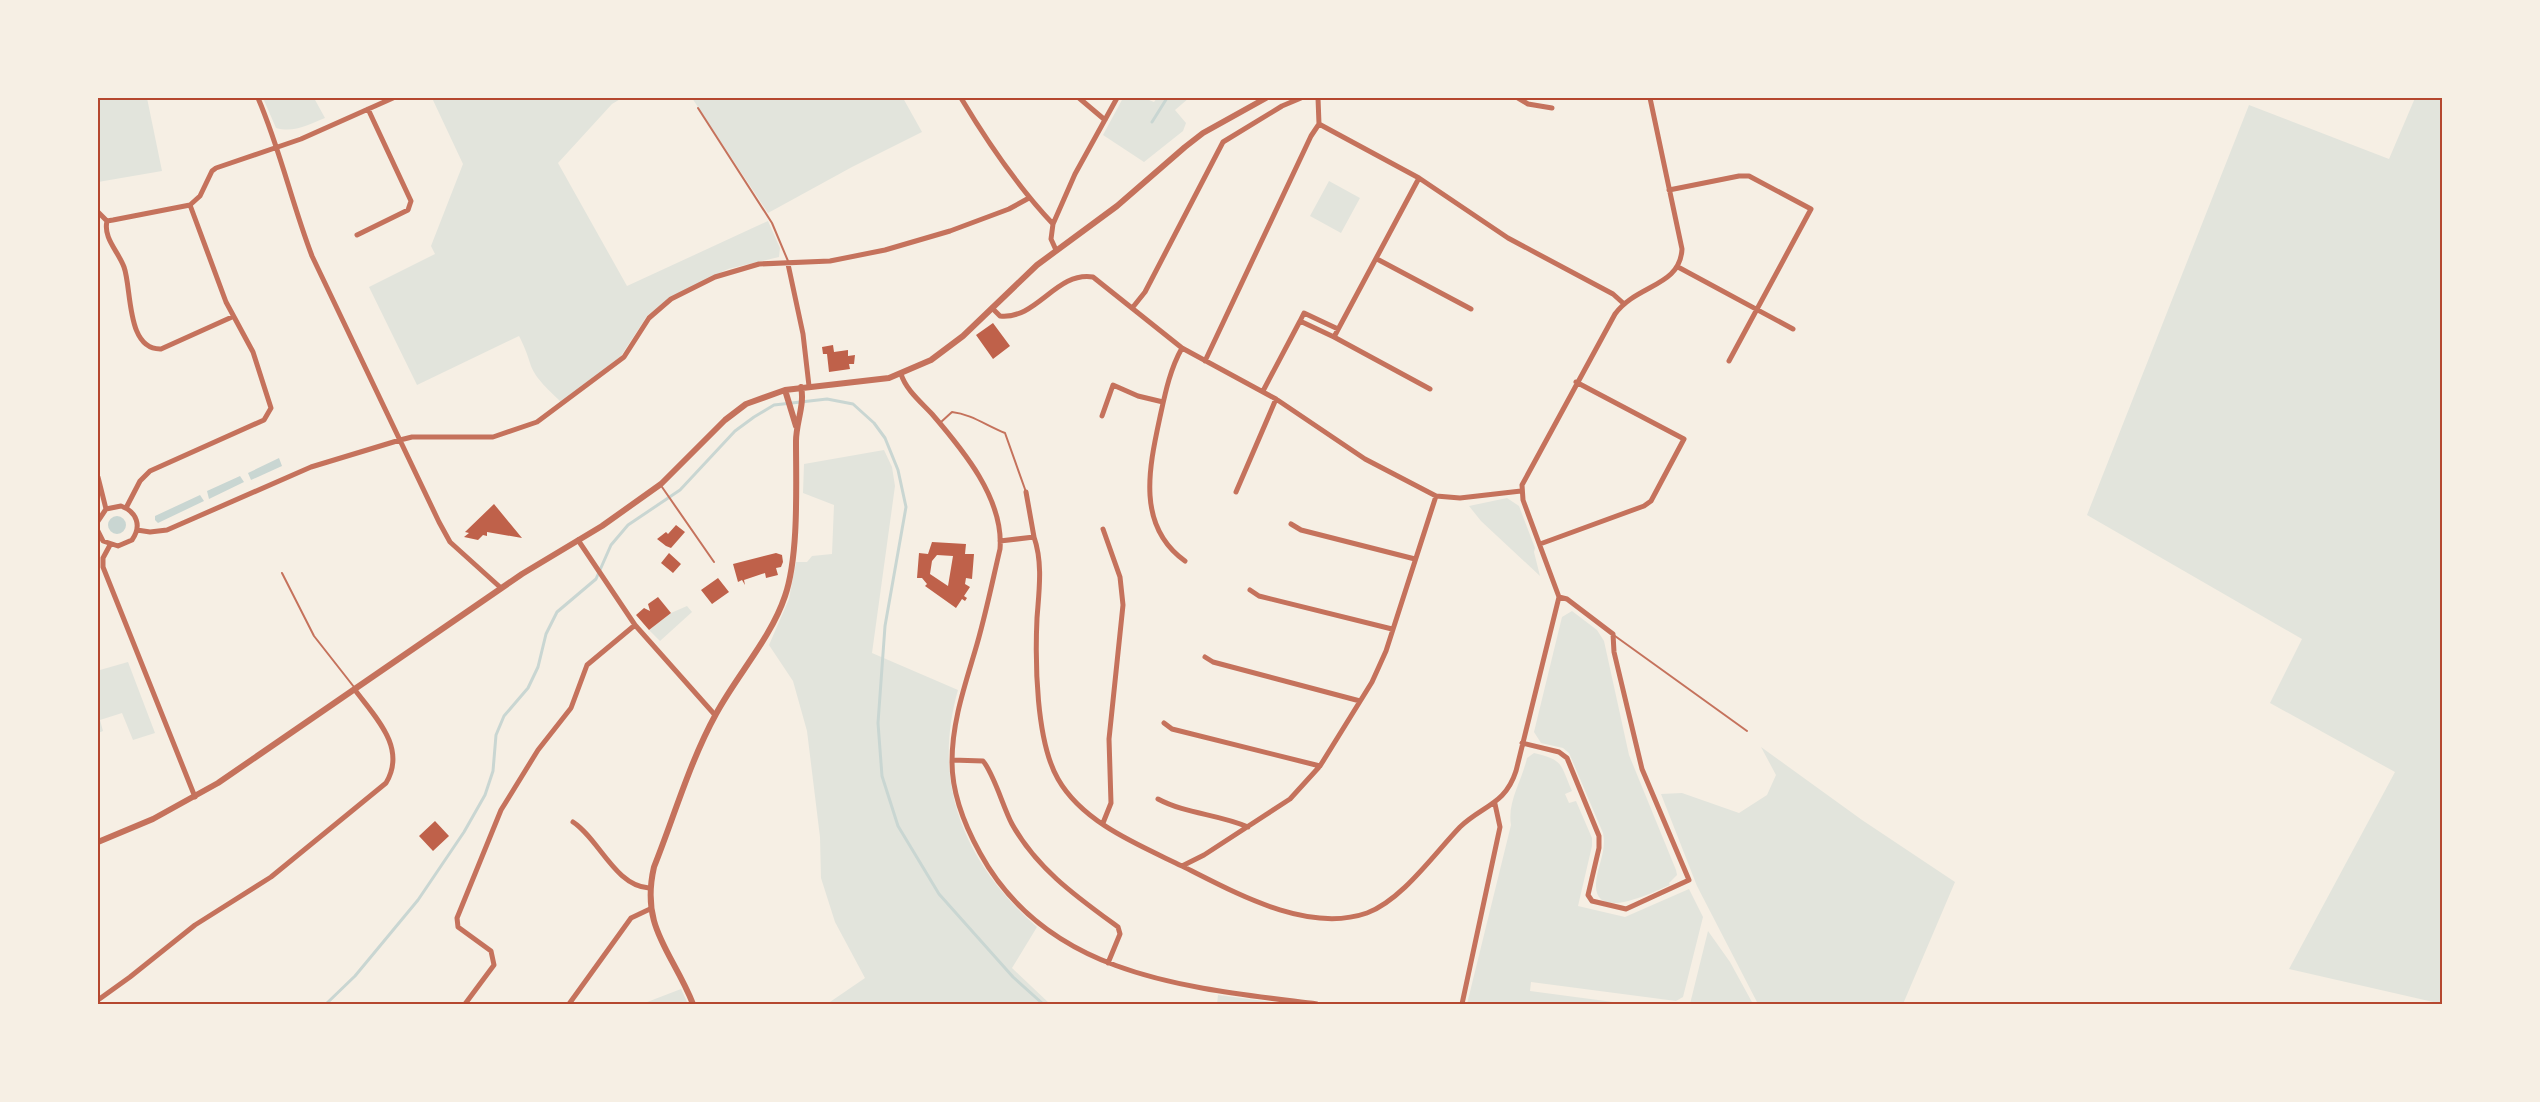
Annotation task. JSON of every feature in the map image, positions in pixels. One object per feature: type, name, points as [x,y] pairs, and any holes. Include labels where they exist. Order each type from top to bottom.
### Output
[{"type":"street","points":[[258,98],[278,148],[300,225],[312,256],[450,542],[501,588]]},
{"type":"street","points":[[107,220],[190,205],[200,196],[212,171],[278,148],[393,98]]},
{"type":"street","points":[[961,98],[1029,198],[1053,224]]},
{"type":"street","points":[[1079,98],[1105,120]]},
{"type":"street","points":[[1056,250],[1051,239],[1053,224],[1075,174],[1117,98]]},
{"type":"street","points":[[98,842],[153,819],[195,797],[355,690],[501,588],[579,540],[661,484],[737,410],[754,400],[801,387],[867,382],[901,374],[943,352],[1018,281],[1056,250],[1118,206],[1203,133],[1266,98]]},
{"type":"street","points":[[1133,307],[1145,292],[1223,142],[1282,105],[1301,98]]},
{"type":"street","points":[[1205,361],[1311,136],[1319,124],[1318,98]]},
{"type":"street","points":[[1518,98],[1528,104],[1552,108]]},
{"type":"street","points":[[1026,492],[1040,567],[1036,668],[1046,750],[1064,788],[1075,803],[1103,823],[1162,858],[1232,892],[1296,914],[1352,917],[1367,913],[1390,900],[1462,826],[1476,813],[1495,804],[1512,784],[1559,597],[1521,491],[1576,382],[1623,303],[1669,277],[1678,267],[1682,249],[1650,98]]},
{"type":"street","points":[[357,235],[408,210],[411,201],[368,109]]},
{"type":"street","points":[[1319,124],[1419,178],[1508,238],[1613,294],[1623,303]]},
{"type":"street","points":[[1669,190],[1749,176],[1811,210],[1729,360]]},
{"type":"street","points":[[1334,337],[1419,178]]},
{"type":"street","points":[[137,530],[150,532],[167,530],[311,467],[400,440],[421,437],[493,437],[537,422],[624,357],[649,318],[671,299],[729,272],[759,264],[830,261],[906,245],[1009,209],[1029,198]]},
{"type":"street","points":[[126,508],[140,481],[150,471],[264,420],[270,413],[271,403],[253,352],[232,317],[190,205]]},
{"type":"street","points":[[98,212],[107,220]]},
{"type":"street","points":[[107,220],[106,234],[124,268],[132,318],[144,342],[152,348],[161,349],[232,317]]},
{"type":"street","points":[[1377,259],[1472,309]]},
{"type":"street","points":[[788,264],[803,334],[809,386]]},
{"type":"street","points":[[1678,267],[1793,329]]},
{"type":"street","points":[[992,308],[1000,316],[1017,315],[1080,276],[1101,281],[1182,348],[1263,391],[1339,444],[1436,496],[1460,498],[1521,491]]},
{"type":"street","points":[[1263,391],[1304,313],[1338,329]]},
{"type":"street","points":[[1300,321],[1430,389]]},
{"type":"street","points":[[1182,348],[1174,362],[1163,402],[1151,461],[1149,495],[1151,510],[1161,535],[1173,552],[1185,561]]},
{"type":"street","points":[[901,374],[906,385],[939,423],[985,488],[995,512],[1000,541],[976,649],[959,704],[952,760],[960,807],[976,845],[994,876],[1038,922],[1066,944],[1108,963],[1152,978],[1317,1005]]},
{"type":"street","points":[[1540,544],[1644,506],[1651,501],[1684,439],[1576,382]]},
{"type":"street","points":[[1102,416],[1113,385],[1138,396],[1163,402]]},
{"type":"street","points":[[693,1005],[656,927],[650,909],[649,888],[654,867],[715,715],[776,618],[785,597],[790,577],[793,542],[796,426],[803,396],[801,387]]},
{"type":"street","points":[[785,390],[796,426]]},
{"type":"street","points":[[1236,492],[1276,399]]},
{"type":"street","points":[[98,477],[106,509]]},
{"type":"street","points":[[1182,866],[1290,799],[1320,766],[1360,701],[1386,651],[1436,496]]},
{"type":"street","points":[[98,521],[106,509],[116,506],[126,508],[134,515],[137,530],[128,543],[110,545]]},
{"type":"street","points":[[1291,524],[1301,530],[1415,559]]},
{"type":"street","points":[[1103,529],[1120,577],[1123,605],[1109,739],[1111,803],[1103,823]]},
{"type":"street","points":[[98,533],[110,545]]},
{"type":"street","points":[[1000,541],[1034,537]]},
{"type":"street","points":[[579,540],[634,626],[715,715]]},
{"type":"street","points":[[110,545],[103,558],[103,567],[195,797]]},
{"type":"street","points":[[1250,590],[1259,597],[1392,629]]},
{"type":"street","points":[[1522,743],[1559,752],[1567,758],[1599,836],[1599,848],[1588,895],[1592,901],[1626,909],[1689,880],[1642,769],[1614,652],[1613,634],[1567,599],[1559,597]]},
{"type":"street","points":[[465,1005],[494,965],[491,951],[458,927],[457,918],[501,810],[538,750],[571,708],[587,665],[634,626]]},
{"type":"street","points":[[1205,657],[1213,662],[1360,701]]},
{"type":"street","points":[[98,1000],[195,925],[271,877],[386,783],[394,767],[394,750],[355,690]]},
{"type":"street","points":[[1164,723],[1172,729],[1320,766]]},
{"type":"street","points":[[952,760],[983,761],[1001,803],[1031,854],[1070,892],[1118,927],[1120,934],[1108,963]]},
{"type":"street","points":[[1158,799],[1176,808],[1232,820],[1248,827]]},
{"type":"street","points":[[1461,1005],[1500,827],[1495,804]]},
{"type":"street","points":[[573,822],[628,880],[640,887],[649,888]]},
{"type":"street","points":[[569,1005],[631,918],[650,909]]},
{"type":"lane","points":[[698,108],[772,223],[788,264]]},
{"type":"lane","points":[[939,423],[952,412],[968,414],[977,422],[1005,433],[1026,492]]},
{"type":"lane","points":[[661,484],[714,562]]},
{"type":"lane","points":[[282,573],[314,636],[355,690]]},
{"type":"lane","points":[[1613,634],[1747,731]]},
{"type":"shaded area","points":[[98,98],[147,98],[162,171],[98,182]]},
{"type":"shaded area","points":[[263,98],[314,98],[325,118],[295,129],[276,128]]},
{"type":"shaded area","points":[[432,98],[622,98],[612,104],[558,163],[627,286],[768,221],[780,248],[779,257],[728,269],[670,297],[647,316],[621,356],[561,402],[535,374],[519,336],[417,385],[369,287],[435,254],[431,246],[463,164]]},
{"type":"shaded area","points":[[692,98],[903,98],[922,132],[768,213]]},
{"type":"shaded area","points":[[1123,98],[1144,98],[1154,102],[1157,98],[1189,98],[1175,110],[1186,123],[1183,131],[1144,162],[1103,135]]},
{"type":"shaded area","points":[[2415,98],[2442,98],[2442,1004],[2289,969],[2395,772],[2270,703],[2302,639],[2087,515],[2249,105],[2389,159]]},
{"type":"shaded area","points":[[1329,181],[1360,198],[1341,233],[1310,216]]},
{"type":"shaded area","points":[[884,450],[892,467],[895,486],[872,653],[958,690],[951,725],[949,758],[952,790],[960,820],[973,849],[990,877],[1037,927],[1012,968],[1050,1004],[827,1004],[865,978],[835,922],[821,878],[820,837],[807,731],[793,681],[769,645],[789,599],[796,562],[807,562],[812,556],[832,554],[834,505],[803,493],[804,464]]},
{"type":"shaded area","points":[[279,458],[282,466],[251,480],[248,473]]},
{"type":"shaded area","points":[[240,476],[244,482],[209,499],[207,491]]},
{"type":"shaded area","points":[[200,495],[204,501],[158,523],[155,520],[155,516]]},
{"type":"shaded area","points":[[1507,498],[1519,506],[1535,548],[1540,576],[1481,521],[1469,506]]},
{"type":"shaded area","points":[[117,516],[123,519],[126,525],[123,531],[117,534],[111,531],[108,525],[111,519]]},
{"type":"shaded area","points":[[687,606],[692,612],[660,641],[649,630],[671,613]]},
{"type":"shaded area","points":[[1572,611],[1597,630],[1604,641],[1629,755],[1677,875],[1669,883],[1670,885],[1627,901],[1615,903],[1605,901],[1598,895],[1596,884],[1604,846],[1603,833],[1569,753],[1563,748],[1541,743],[1534,732],[1562,617]]},
{"type":"shaded area","points":[[98,662],[100,670],[128,662],[155,733],[133,740],[122,713],[100,720],[103,731],[98,733]]},
{"type":"shaded area","points":[[1761,747],[1862,820],[1955,882],[1903,1004],[1758,1004],[1697,886],[1661,794],[1682,793],[1739,813],[1767,795],[1776,775]]},
{"type":"shaded area","points":[[1534,753],[1551,758],[1560,764],[1572,791],[1565,794],[1569,803],[1576,801],[1592,838],[1578,906],[1625,917],[1689,889],[1703,917],[1683,997],[1676,1001],[1531,982],[1530,991],[1628,1004],[1467,1004],[1511,825],[1513,800],[1527,758]]},
{"type":"shaded area","points":[[1708,931],[1730,962],[1753,1004],[1690,1004]]},
{"type":"shaded area","points":[[681,989],[688,1004],[642,1004]]},
{"type":"shaded area","points":[[1218,995],[1287,1004],[1217,1004]]},
{"type":"building","points":[[993,323],[1010,346],[993,359],[976,335]]},
{"type":"building","points":[[833,345],[834,352],[848,350],[848,356],[855,355],[854,364],[849,364],[850,369],[829,372],[827,354],[823,354],[822,347]]},
{"type":"building","points":[[494,504],[522,538],[487,532],[487,536],[483,535],[478,540],[464,537],[469,533],[465,532]]},
{"type":"building","points":[[676,525],[685,532],[671,548],[657,539],[666,532],[668,534]]},
{"type":"building","points":[[932,542],[966,544],[965,554],[974,554],[972,579],[966,578],[965,584],[970,587],[964,596],[967,598],[965,601],[962,599],[956,608],[925,586],[927,584],[922,578],[917,578],[919,553],[928,554]],"holes":[[[937,555],[953,556],[948,586],[930,574],[932,561]]]},
{"type":"building","points":[[669,553],[681,564],[673,573],[661,563]]},
{"type":"building","points":[[776,553],[782,555],[783,562],[781,567],[776,568],[778,575],[766,578],[765,573],[744,580],[745,585],[742,580],[738,582],[733,564]]},
{"type":"building","points":[[718,578],[729,592],[712,604],[701,590]]},
{"type":"building","points":[[658,597],[671,613],[649,630],[636,615],[644,608],[650,611],[648,604]]},
{"type":"building","points":[[435,821],[449,836],[433,851],[419,836]]},
{"type":"waterway","points":[[1152,122],[1167,98]]},
{"type":"waterway","points":[[326,1004],[355,976],[418,900],[464,832],[485,795],[493,771],[496,735],[504,716],[528,688],[538,667],[546,634],[557,612],[596,579],[611,545],[628,525],[680,490],[735,431],[754,417],[774,405],[827,399],[853,404],[874,423],[885,438],[898,470],[906,507],[885,626],[878,723],[882,776],[898,826],[939,894],[1013,977],[1043,1004]]}]
